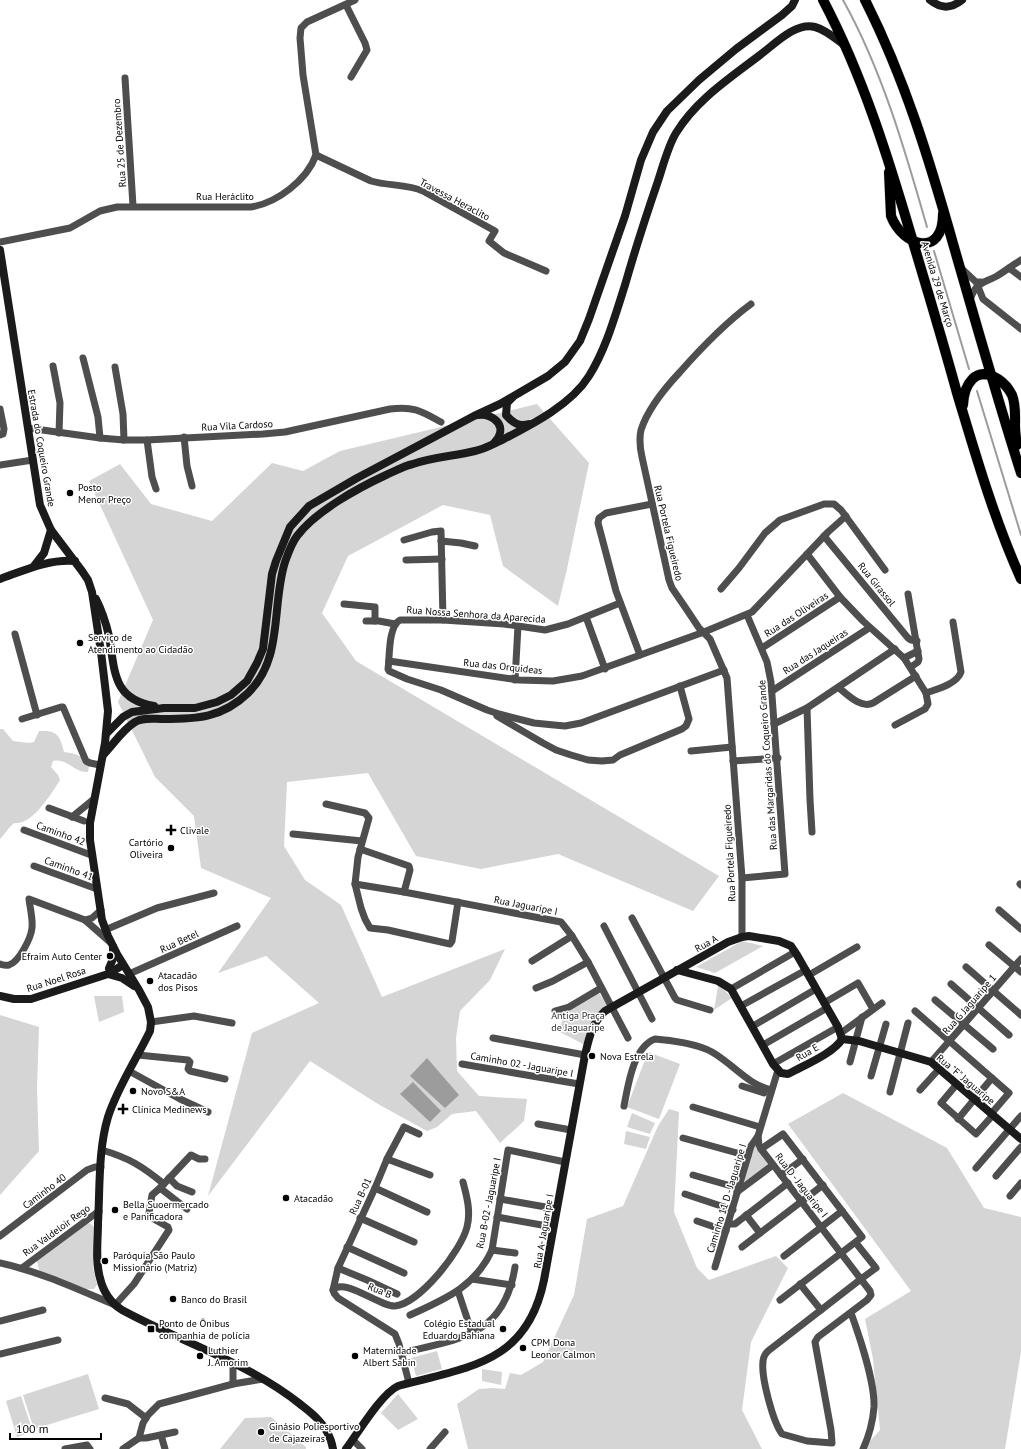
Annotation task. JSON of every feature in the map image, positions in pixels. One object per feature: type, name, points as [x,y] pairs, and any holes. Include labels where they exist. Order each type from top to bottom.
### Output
[{"type":"main road","points":[[106,734],[123,717],[132,712],[164,708],[195,708],[217,702],[231,695],[247,681],[257,663],[262,649],[272,574],[276,561],[290,527],[309,506],[357,478],[474,416],[500,404],[548,376],[565,362],[580,341],[625,216],[641,160],[653,132],[667,111],[699,80],[736,49],[782,15],[792,6],[795,0]]},
{"type":"main road","name":"Avenida 29 de Março","points":[[823,0],[845,46],[888,158],[996,520],[1021,579]]},
{"type":"main road","points":[[865,0],[900,76],[943,207],[992,376]]},
{"type":"main road","points":[[930,0],[942,7],[947,8],[952,7],[962,0]]},
{"type":"main road","points":[[102,757],[125,730],[136,722],[144,719],[191,719],[208,717],[222,712],[250,691],[263,671],[274,646],[278,594],[282,571],[288,552],[296,537],[320,514],[385,475],[413,464],[485,448],[534,423],[570,397],[587,380],[600,358],[615,316],[645,218],[675,134],[697,106],[715,90],[790,33],[806,26],[816,28],[845,46]]},
{"type":"main road","points":[[888,158],[890,216],[905,236],[913,242],[919,244],[931,242],[936,238],[942,226],[943,207]]},
{"type":"main road","name":"Estrada do Coqueiro Grande","points":[[0,250],[40,505],[51,530],[88,580],[92,592],[108,711],[106,734],[90,829],[91,855],[101,910],[105,930],[112,945],[148,1006],[151,1022]]},
{"type":"main road","points":[[962,410],[963,398],[969,383],[978,375],[987,374],[992,376],[1007,388],[1014,401],[1020,470]]},
{"type":"main road","points":[[517,394],[507,403],[506,415],[517,425],[525,426],[534,423]]},
{"type":"main road","points":[[474,416],[485,414],[493,418],[500,427],[501,431],[498,438],[485,448]]},
{"type":"main road","points":[[34,567],[44,553],[51,530]]},
{"type":"main road","points":[[44,553],[52,561]]},
{"type":"main road","points":[[0,579],[52,561],[75,561]]},
{"type":"main road","points":[[92,592],[104,614],[113,668],[117,681],[133,700],[143,705],[164,708]]},
{"type":"main road","name":"Rua A","points":[[677,970],[728,942],[742,937],[749,936],[779,941],[791,946],[795,952],[826,1005],[840,1033]]},
{"type":"main road","points":[[112,945],[113,959],[108,971],[122,978],[139,990]]},
{"type":"main road","name":"Rua Noel Rosa","points":[[0,996],[14,999],[31,999],[95,977],[122,962]]},
{"type":"main road","points":[[677,970],[718,981],[731,989],[776,1067]]},
{"type":"main road","name":"Rua A- Jaguaripe I","points":[[353,1440],[388,1393],[398,1386],[479,1364],[496,1355],[513,1342],[528,1323],[539,1301],[544,1280],[579,1084],[590,1035],[595,1021],[605,1011],[677,970]]},
{"type":"main road","points":[[99,1211],[102,1150],[109,1115],[129,1071],[150,1031],[151,1022]]},
{"type":"main road","name":"Rua \"F\" Jaguaripe","points":[[840,1033],[856,1041],[900,1052],[931,1062],[1021,1140]]},
{"type":"main road","name":"Rua E","points":[[776,1067],[784,1074],[792,1072],[841,1042],[840,1033]]},
{"type":"main road","name":"Rua Valdeloir Rego","points":[[99,1211],[98,1266],[102,1285],[107,1295],[116,1305]]},
{"type":"main road","points":[[116,1305],[129,1314],[233,1363],[287,1394],[315,1416],[327,1431],[333,1449]]},
{"type":"main road","points":[[346,1449],[353,1440]]},
{"type":"street","points":[[316,155],[306,98],[300,31],[303,24],[355,0]]},
{"type":"street","points":[[346,5],[367,50],[351,77]]},
{"type":"street","name":"Rua 25 de Dezembro","points":[[125,78],[133,206]]},
{"type":"street","name":"Rua Heráclito","points":[[0,242],[70,228],[108,208],[133,206],[259,206],[271,202],[293,185],[313,163],[316,155]]},
{"type":"street","name":"Travessa Heraclito","points":[[316,155],[371,181],[380,184],[415,188],[495,231],[489,241],[496,248],[515,259],[546,271]]},
{"type":"street","points":[[970,300],[978,284],[998,276],[1020,262]]},
{"type":"street","points":[[960,267],[978,284],[981,295],[987,302],[1021,329]]},
{"type":"street","points":[[1009,268],[1021,277]]},
{"type":"street","name":"Rua Portela Figueiredo","points":[[742,937],[742,878],[727,678],[710,639],[677,597],[670,584],[640,447],[640,438],[641,429],[667,386],[701,348],[737,314],[751,304]]},
{"type":"street","points":[[83,358],[98,417],[100,438]]},
{"type":"street","points":[[53,366],[60,403],[60,433]]},
{"type":"street","points":[[115,367],[123,414],[124,440]]},
{"type":"street","name":"Rua Vila Cardoso","points":[[28,428],[100,438],[147,440],[285,432],[400,408],[416,409],[441,422]]},
{"type":"street","points":[[0,409],[4,429],[3,434],[0,435]]},
{"type":"street","points":[[184,437],[187,466],[192,486]]},
{"type":"street","points":[[147,440],[151,470],[156,489]]},
{"type":"street","points":[[0,465],[33,460]]},
{"type":"street","points":[[640,655],[620,603],[598,523],[599,518],[606,513],[652,504]]},
{"type":"street","points":[[721,589],[765,533],[780,520],[809,509],[830,504],[838,506],[885,570]]},
{"type":"street","name":"Rua das Orquideas","points":[[389,661],[515,680],[563,680],[582,676],[747,615],[758,607],[806,554],[846,516]]},
{"type":"street","points":[[404,540],[441,531],[443,620]]},
{"type":"street","name":"Rua Girassol","points":[[824,536],[908,638],[917,641]]},
{"type":"street","points":[[441,541],[475,546]]},
{"type":"street","points":[[806,554],[840,597],[869,628],[904,658],[926,693],[928,707],[895,725]]},
{"type":"street","points":[[406,560],[442,559]]},
{"type":"street","points":[[908,594],[919,659],[918,662],[911,667]]},
{"type":"street","name":"Rua das Oliveiras","points":[[762,648],[840,597]]},
{"type":"street","name":"Rua Nossa Senhora da Aparecida","points":[[389,661],[390,644],[395,624],[400,620],[443,620],[518,626],[546,630],[568,624],[620,603]]},
{"type":"street","points":[[344,604],[375,607],[375,621]]},
{"type":"street","name":"Rua das Margaridas do Coqueiro Grande","points":[[742,878],[786,874],[770,672],[762,648],[747,615]]},
{"type":"street","points":[[586,617],[605,668]]},
{"type":"street","points":[[366,621],[395,624]]},
{"type":"street","points":[[926,693],[954,681],[960,675],[961,672],[953,622]]},
{"type":"street","points":[[515,680],[518,626]]},
{"type":"street","name":"Rua das Jaqueiras","points":[[772,691],[869,628]]},
{"type":"street","points":[[15,634],[37,715]]},
{"type":"street","points":[[774,724],[807,708],[839,688],[895,649]]},
{"type":"street","points":[[904,658],[918,651]]},
{"type":"street","points":[[389,661],[389,671],[407,679],[446,692],[487,710],[556,750],[588,760],[613,760],[620,755],[686,726],[689,719],[680,686]]},
{"type":"street","points":[[487,710],[534,722],[560,726],[573,725],[724,670]]},
{"type":"street","points":[[839,688],[860,703],[868,705],[874,703],[916,676]]},
{"type":"street","points":[[22,719],[61,706],[63,707],[86,760],[90,763],[100,765]]},
{"type":"street","points":[[807,708],[812,832]]},
{"type":"street","points":[[691,751],[732,747]]},
{"type":"street","points":[[733,761],[778,758]]},
{"type":"street","points":[[72,817],[94,799]]},
{"type":"street","points":[[326,804],[368,815],[369,821],[358,857],[355,884],[361,908],[370,928],[388,930],[450,944],[452,941],[458,902]]},
{"type":"street","points":[[49,808],[84,821]]},
{"type":"street","name":"Caminho 42","points":[[24,830],[91,855]]},
{"type":"street","points":[[293,834],[361,845],[408,865],[410,870],[404,892]]},
{"type":"street","name":"Caminho 41","points":[[34,866],[97,889]]},
{"type":"street","name":"Rua Jaguaripe I","points":[[355,884],[561,922],[572,936],[588,962],[628,1038]]},
{"type":"street","points":[[105,930],[157,908],[214,893]]},
{"type":"street","points":[[0,964],[7,966],[19,958],[30,938],[32,927],[29,899],[85,920],[112,945]]},
{"type":"street","points":[[85,920],[92,918],[101,910]]},
{"type":"street","points":[[999,910],[1021,929]]},
{"type":"street","points":[[632,918],[675,998],[677,1000],[710,1010]]},
{"type":"street","name":"Rua Betel","points":[[129,974],[237,926]]},
{"type":"street","points":[[604,926],[652,1019]]},
{"type":"street","points":[[532,960],[572,936]]},
{"type":"street","points":[[989,945],[1021,972]]},
{"type":"street","points":[[741,1006],[857,947]]},
{"type":"street","points":[[731,989],[795,952]]},
{"type":"street","name":"Rua G Jaguaripe 1","points":[[931,1062],[1021,959]]},
{"type":"street","points":[[536,988],[553,981],[588,962]]},
{"type":"street","points":[[966,967],[1021,1015]]},
{"type":"street","points":[[763,1045],[858,983],[873,1009]]},
{"type":"street","points":[[951,984],[1009,1035]]},
{"type":"street","points":[[555,1011],[569,1007],[601,988]]},
{"type":"street","points":[[752,1026],[816,989]]},
{"type":"street","points":[[935,1000],[993,1049]]},
{"type":"street","points":[[776,1067],[840,1033],[882,1003]]},
{"type":"street","points":[[915,1012],[1009,1094],[976,1134],[941,1104],[957,1084]]},
{"type":"street","points":[[151,1022],[194,1016],[232,1023]]},
{"type":"street","points":[[850,1062],[862,1017]]},
{"type":"street","points":[[890,1092],[908,1023]]},
{"type":"street","points":[[871,1076],[878,1046],[886,1024]]},
{"type":"street","points":[[493,1038],[585,1055]]},
{"type":"street","points":[[624,1106],[632,1069],[643,1048],[650,1041],[655,1039],[670,1040],[701,1047],[711,1051],[753,1083],[771,1092]]},
{"type":"street","points":[[138,1055],[188,1060],[190,1062],[188,1069],[190,1071],[225,1079]]},
{"type":"street","name":"Caminho 02 - Jaguaripe I","points":[[462,1064],[579,1084]]},
{"type":"street","name":"Rua D - Jaguaripe I","points":[[776,1067],[771,1092],[758,1136],[759,1144],[773,1165],[870,1291],[870,1297],[851,1312]]},
{"type":"street","points":[[920,1090],[939,1069]]},
{"type":"street","points":[[129,1071],[180,1099],[208,1112]]},
{"type":"street","points":[[958,1118],[992,1078]]},
{"type":"street","points":[[742,1086],[771,1092]]},
{"type":"street","points":[[694,1106],[760,1127]]},
{"type":"street","points":[[976,1168],[1021,1116]]},
{"type":"street","points":[[538,1124],[571,1130]]},
{"type":"street","name":"Rua B-01","points":[[333,1290],[338,1268],[347,1247],[387,1159],[404,1127],[419,1134]]},
{"type":"street","points":[[761,1149],[783,1134],[862,1238],[780,1300]]},
{"type":"street","name":"Caminho 11 D - Jaguaripe I","points":[[715,1267],[751,1146],[758,1136]]},
{"type":"street","points":[[683,1138],[748,1156]]},
{"type":"street","points":[[996,1176],[1021,1147]]},
{"type":"street","points":[[102,1150],[134,1162],[164,1183],[187,1209]]},
{"type":"street","name":"Rua B-02 - Jaguaripe I","points":[[410,1315],[458,1291],[472,1279],[488,1257],[492,1250],[508,1150],[565,1162]]},
{"type":"street","points":[[116,1305],[134,1284],[169,1230],[168,1227],[152,1218],[149,1213],[152,1195],[191,1156],[199,1159],[205,1159]]},
{"type":"street","points":[[387,1159],[430,1175]]},
{"type":"street","points":[[781,1175],[803,1159]]},
{"type":"street","points":[[693,1175],[738,1190],[773,1165]]},
{"type":"street","name":"Caminho 40","points":[[0,1236],[87,1170],[95,1167],[101,1167]]},
{"type":"street","name":"Rua B","points":[[333,1290],[335,1287],[345,1287],[388,1306],[400,1305],[423,1290],[438,1276],[462,1242],[468,1226],[469,1210],[463,1182]]},
{"type":"street","points":[[164,1183],[192,1192]]},
{"type":"street","points":[[697,1221],[727,1228],[736,1224],[788,1183]]},
{"type":"street","points":[[1010,1196],[1021,1183]]},
{"type":"street","points":[[742,1247],[823,1185]]},
{"type":"street","points":[[375,1188],[427,1212]]},
{"type":"street","points":[[685,1194],[732,1210]]},
{"type":"street","points":[[500,1199],[557,1208]]},
{"type":"street","name":"Rua Valdeloir Rego","points":[[22,1268],[99,1211]]},
{"type":"street","points":[[784,1256],[842,1211]]},
{"type":"street","points":[[746,1215],[760,1233]]},
{"type":"street","points":[[497,1217],[553,1227]]},
{"type":"street","points":[[360,1218],[414,1242]]},
{"type":"street","points":[[856,1243],[876,1268],[765,1354],[762,1361],[775,1421],[782,1434],[807,1441],[832,1443],[815,1342],[818,1336],[851,1312],[874,1396],[872,1418],[863,1449]]},
{"type":"street","points":[[347,1247],[404,1273]]},
{"type":"street","points":[[492,1250],[516,1253]]},
{"type":"street","points":[[0,1263],[22,1268]]},
{"type":"street","points":[[401,1353],[460,1338],[480,1329],[498,1312],[505,1302],[512,1284],[515,1267]]},
{"type":"street","name":"Rua Valdeloir Rego","points":[[22,1268],[56,1279],[116,1305]]},
{"type":"street","points":[[338,1268],[397,1294]]},
{"type":"street","points":[[472,1279],[512,1284]]},
{"type":"street","points":[[800,1284],[821,1310]]},
{"type":"street","points":[[88,1293],[97,1291],[102,1285]]},
{"type":"street","points":[[333,1290],[338,1298],[395,1334],[409,1383]]},
{"type":"street","points":[[458,1291],[472,1333]]},
{"type":"street","points":[[0,1321],[43,1310]]},
{"type":"street","points":[[0,1354],[58,1340]]},
{"type":"street","points":[[233,1363],[233,1384]]},
{"type":"street","points":[[124,1449],[139,1438],[146,1418],[153,1408],[159,1404],[233,1384],[263,1379]]},
{"type":"street","points":[[105,1398],[128,1404],[146,1418]]},
{"type":"street","points":[[139,1438],[175,1432]]},
{"type":"street","points":[[430,1449],[445,1432]]},
{"type":"street","points":[[161,1435],[165,1449]]},
{"type":"street","points":[[353,1440],[362,1449]]},
{"type":"street","points":[[64,1449],[87,1445],[90,1449]]},
{"type":"green space","points":[[537,404],[589,463],[558,606],[503,566],[490,515],[443,505],[348,556],[322,613],[356,661],[719,876],[693,911],[558,854],[481,869],[416,856],[368,773],[287,782],[284,846],[305,880],[341,905],[382,997],[505,949],[490,980],[460,1011],[456,1038],[457,1071],[479,1096],[527,1099],[524,1121],[500,1143],[476,1111],[452,1114],[437,1127],[427,1131],[378,1104],[310,1061],[208,1196],[252,1033],[319,1003],[266,956],[218,973],[271,898],[201,868],[194,816],[155,777],[118,702],[153,620],[89,481],[120,464],[151,504],[212,521],[272,463],[303,471],[340,451]]},
{"type":"green space","points":[[0,729],[3,729],[13,741],[29,743],[34,742],[39,731],[50,731],[57,735],[61,741],[64,752],[82,757],[89,767],[88,772],[83,772],[67,763],[53,761],[51,767],[58,775],[60,780],[52,793],[28,820],[21,823],[14,823],[0,839]]},
{"type":"green space","points":[[742,941],[763,946],[715,973],[696,967]]},
{"type":"green space","points":[[718,986],[732,998],[714,1010]]},
{"type":"green space","name":"Antiga Praça de Jaguaripe","points":[[598,992],[608,1005],[585,1045],[558,1031],[567,1011]]},
{"type":"green space","points":[[94,996],[122,996],[124,1012],[99,1022]]},
{"type":"green space","points":[[0,1015],[39,1027],[37,1088],[39,1151],[0,1195]]},
{"type":"green space","points":[[648,1052],[680,1064],[659,1119],[627,1107]]},
{"type":"green space","points":[[843,1093],[947,1148],[984,1208],[1021,1217],[1021,1352],[1005,1449],[863,1449],[880,1430],[873,1359],[865,1319],[911,1291],[788,1124]]},
{"type":"green space","points":[[669,1109],[679,1112],[674,1212],[697,1268],[709,1280],[776,1256],[788,1268],[751,1342],[742,1410],[762,1449],[468,1449],[457,1404],[479,1389],[505,1389],[510,1373],[521,1375],[543,1362],[574,1295],[587,1219],[623,1206],[658,1126]]},
{"type":"green space","points":[[632,1113],[655,1123],[650,1134],[627,1127]]},
{"type":"green space","points":[[626,1131],[650,1137],[646,1149],[624,1144]]},
{"type":"green space","points":[[756,1141],[774,1167],[740,1187]]},
{"type":"green space","points":[[90,1223],[94,1227],[93,1267],[97,1285],[94,1289],[86,1289],[43,1273],[39,1270],[37,1261],[86,1224]]},
{"type":"green space","points":[[437,1351],[442,1369],[416,1376],[411,1358]]},
{"type":"green space","points":[[482,1369],[502,1372],[501,1385],[482,1381]]},
{"type":"green space","points":[[88,1374],[99,1409],[34,1429],[23,1395]]},
{"type":"green space","points":[[398,1394],[418,1419],[398,1430],[381,1413]]},
{"type":"green space","points":[[21,1396],[33,1432],[17,1437],[6,1401]]},
{"type":"green space","name":"Ginásio Poliesportivo de Cajazeiras","points":[[271,1417],[306,1447],[306,1449],[220,1449],[245,1418]]},
{"type":"shaded area","points":[[427,1058],[459,1095],[445,1108],[410,1076]]},
{"type":"shaded area","points":[[413,1082],[441,1111],[430,1122],[400,1094]]},
{"type":"waterway","points":[[843,0],[857,27],[881,82],[901,140],[927,227]]},
{"type":"waterway","points":[[934,251],[969,369]]},
{"type":"waterway","points":[[977,391],[1021,535]]},
{"type":"place","name":"Posto Menor Preço","points":[[70,493]]},
{"type":"place","name":"Serviço de Atendimento ao Cidadão","points":[[80,643]]},
{"type":"place","name":"Clivale","points":[[171,830]]},
{"type":"place","name":"Cartório Oliveira","points":[[171,848]]},
{"type":"place","name":"Efraim Auto Center","points":[[110,956]]},
{"type":"place","name":"Atacadão dos Pisos","points":[[150,981]]},
{"type":"place","name":"Nova Estrela","points":[[592,1056]]},
{"type":"place","name":"Novo S&A","points":[[133,1091]]},
{"type":"place","name":"Clínica Medinews","points":[[123,1109]]},
{"type":"place","name":"Atacadão","points":[[286,1198]]},
{"type":"place","name":"Bella Suoermercado e Panificadora","points":[[115,1210]]},
{"type":"place","name":"Paróquia São Paulo Missionário (Matriz)","points":[[105,1261]]},
{"type":"place","name":"Banco do Brasil","points":[[173,1299]]},
{"type":"place","name":"Ponto de Ônibus companhia de polícia","points":[[151,1329]]},
{"type":"place","name":"Colégio Estadual Eduardo Bahiana","points":[[503,1329]]},
{"type":"place","name":"CPM Dona Leonor Calmon","points":[[523,1348]]},
{"type":"place","name":"Luthier J. Amorim","points":[[200,1356]]},
{"type":"place","name":"Maternidade Albert Sabin","points":[[355,1356]]},
{"type":"place","name":"Ginásio Poliesportivo de Cajazeiras","points":[[261,1432]]}]
